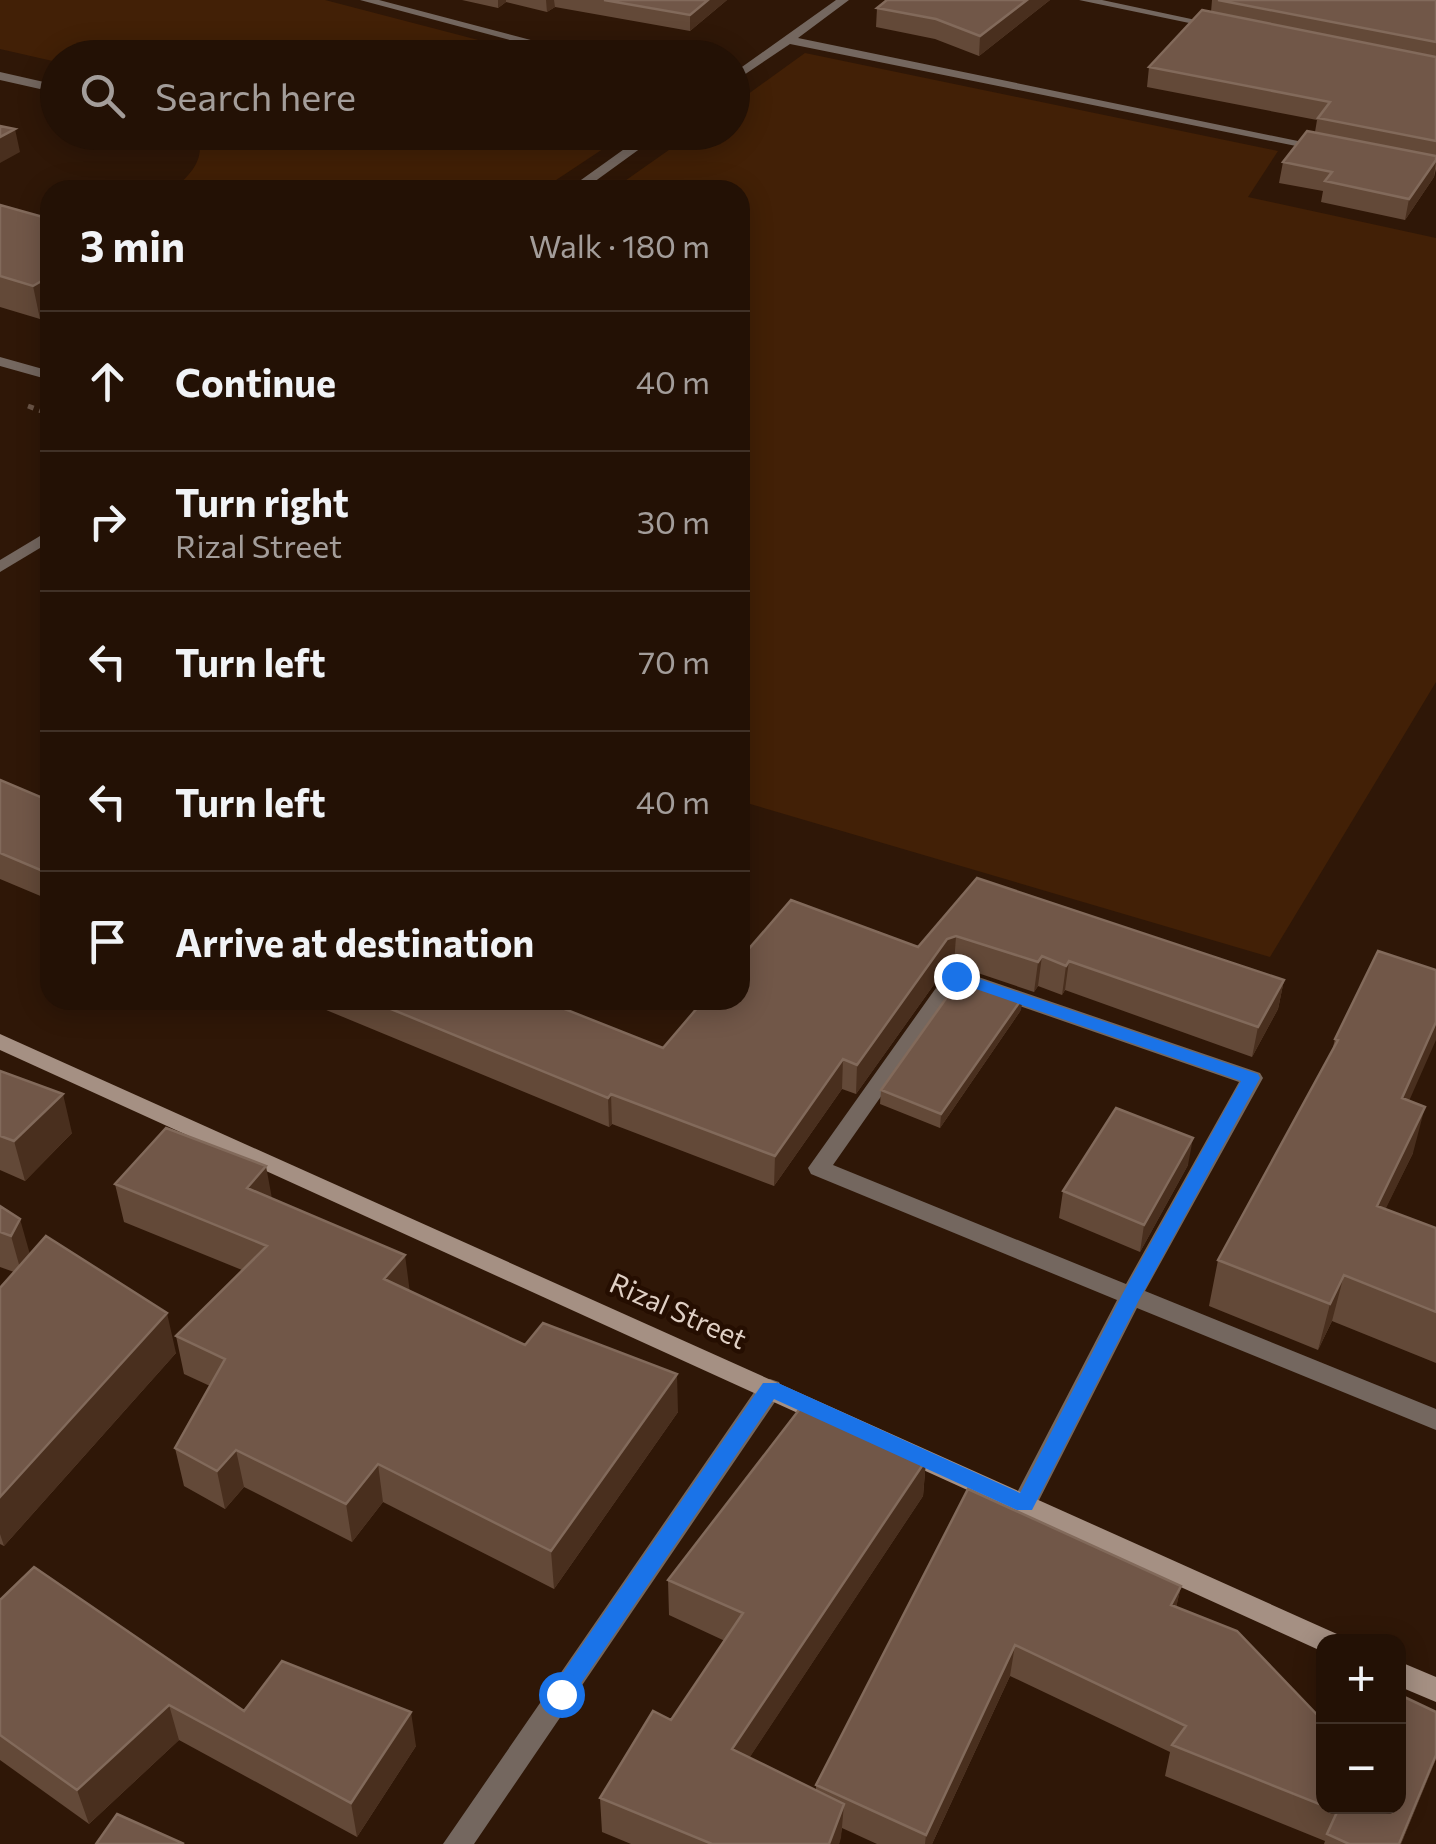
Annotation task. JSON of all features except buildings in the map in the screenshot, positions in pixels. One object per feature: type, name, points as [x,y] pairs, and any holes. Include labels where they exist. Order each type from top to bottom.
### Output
[{"type":"main road","name":"Rizal Street","points":[[0,1041],[1316,1637]]},
{"type":"main road","points":[[1406,1677],[1436,1690]]},
{"type":"street","points":[[366,0],[522,40]]},
{"type":"street","points":[[750,68],[843,0]]},
{"type":"street","points":[[1085,0],[1241,31]]},
{"type":"street","points":[[790,40],[1338,150]]},
{"type":"street","points":[[0,76],[40,85]]},
{"type":"street","points":[[588,180],[631,150]]},
{"type":"street","points":[[0,361],[40,373]]},
{"type":"street","points":[[0,567],[40,541]]},
{"type":"street","points":[[1024,1504],[1130,1298],[1252,1078],[956,976],[819,1168],[1130,1298],[1436,1420]]},
{"type":"street","points":[[457,1844],[770,1389]]},
{"type":"shaded area","points":[[0,0],[325,0],[478,40],[40,40],[40,58],[0,49]]},
{"type":"shaded area","points":[[805,53],[1278,151],[1248,197],[1436,238],[1436,682],[1270,957],[750,804],[750,180],[626,180],[669,150],[750,150],[750,93]]},
{"type":"shaded area","points":[[200,150],[601,150],[556,180],[183,180]]},
{"type":"route","points":[[561,1694],[770,1389],[1024,1504],[1130,1298],[1252,1078],[956,976]]}]
